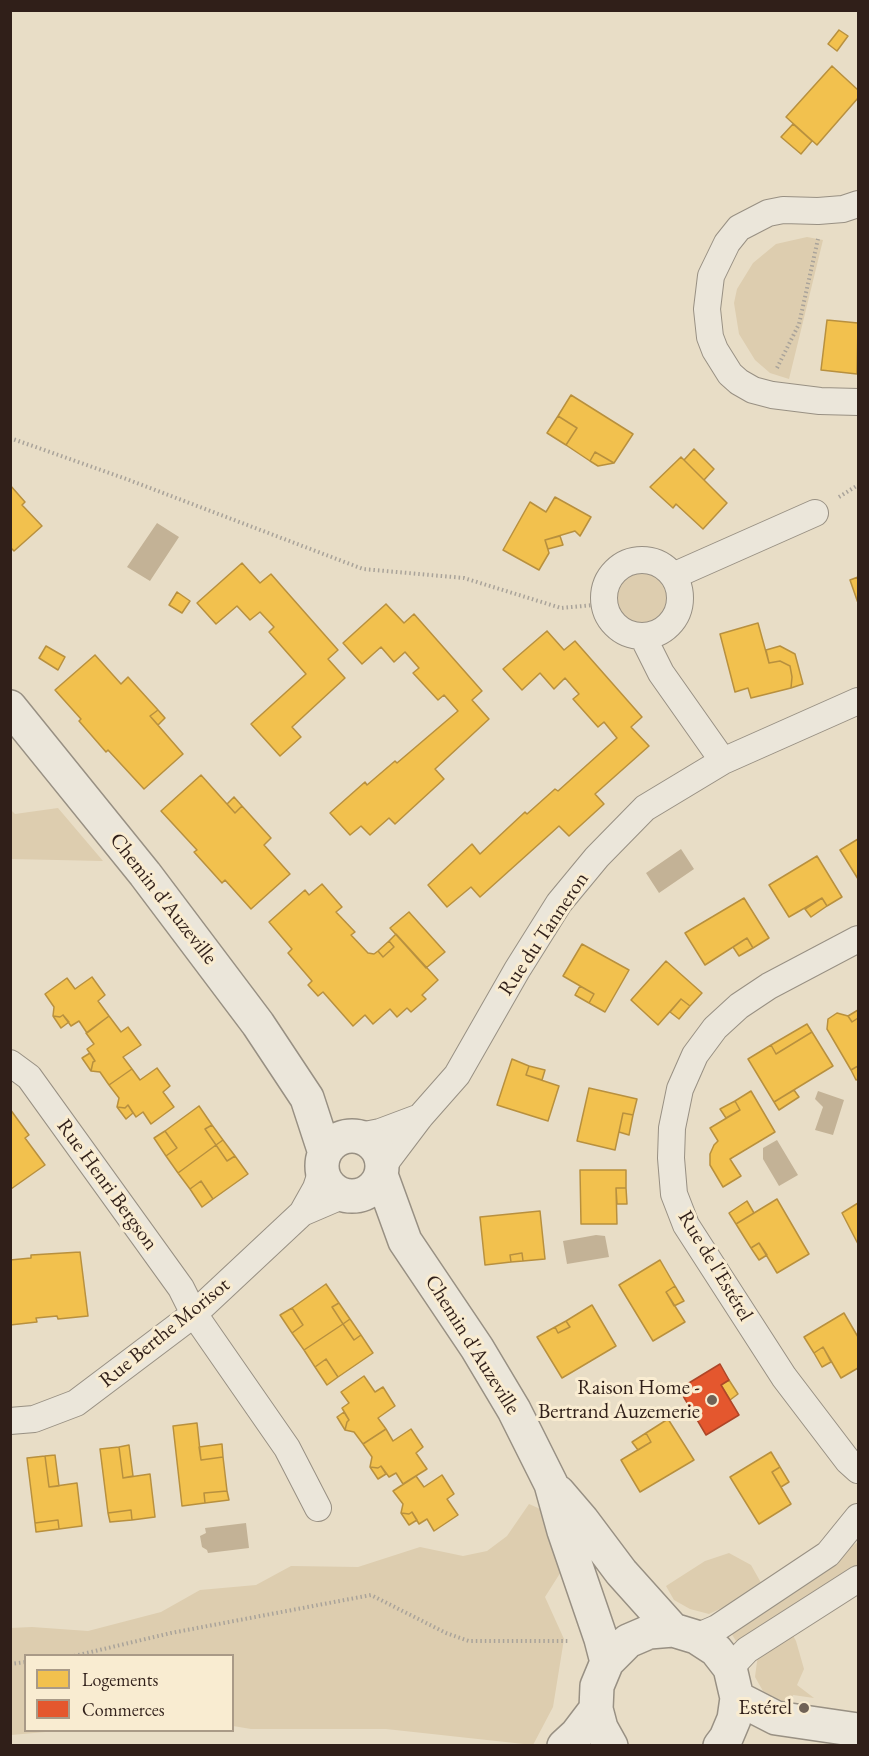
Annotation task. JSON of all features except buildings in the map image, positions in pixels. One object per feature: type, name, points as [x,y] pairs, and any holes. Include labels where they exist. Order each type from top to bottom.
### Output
[{"type":"street","points":[[858,204],[843,209],[783,210],[768,213],[740,228],[727,243],[711,276],[706,309],[710,337],[715,350],[730,374],[739,382],[753,390],[772,395],[820,401],[858,402]]},
{"type":"street","points":[[673,576],[815,513]]},
{"type":"street","points":[[648,560],[659,563],[673,576],[678,584],[681,597],[678,613],[671,624],[664,630],[643,637],[618,628],[609,616],[604,594],[608,581],[617,570],[628,563],[648,560]]},
{"type":"street","points":[[643,637],[661,673],[723,760]]},
{"type":"street","name":"Rue du Tanneron","points":[[382,1170],[420,1117],[456,1075],[559,903],[597,856],[645,808],[723,760],[858,701]]},
{"type":"street","name":"Chemin d'Auzeville","points":[[10,707],[153,884],[258,1024],[307,1098],[356,1136],[372,1143],[378,1149],[382,1170],[405,1241],[477,1348],[514,1410],[551,1484],[607,1662]]},
{"type":"street","name":"Rue de l'Estérel","points":[[858,939],[769,986],[739,1006],[715,1028],[695,1055],[680,1089],[672,1128],[671,1158],[674,1194],[686,1225],[784,1377],[848,1461],[858,1470]]},
{"type":"street","name":"Rue Henri Bergson","points":[[10,1064],[29,1077],[181,1288],[194,1314],[287,1448],[318,1508]]},
{"type":"street","name":"Chemin d'Auzeville","points":[[307,1098],[326,1183],[332,1189],[350,1196],[405,1241]]},
{"type":"street","name":"Rue du Tanneron","points":[[356,1136],[380,1132],[420,1117]]},
{"type":"street","points":[[323,1162],[332,1143],[340,1138],[356,1136]]},
{"type":"street","name":"Rue Berthe Morisot","points":[[10,1422],[34,1419],[76,1403],[194,1314],[302,1213],[316,1188],[323,1162]]},
{"type":"street","points":[[350,1196],[372,1189],[382,1170]]},
{"type":"street","name":"Rue Berthe Morisot","points":[[302,1213],[350,1196]]},
{"type":"street","name":"Chemin d'Auzeville","points":[[551,1484],[582,1520],[621,1572],[684,1634],[716,1650],[733,1683]]},
{"type":"street","points":[[611,1746],[601,1728],[596,1709],[597,1686],[607,1662],[628,1641],[649,1632],[684,1634],[717,1628],[828,1554],[858,1517]]},
{"type":"street","points":[[720,1746],[734,1719],[733,1683],[747,1650],[858,1579]]},
{"type":"street","points":[[733,1683],[776,1718],[858,1730]]},
{"type":"street","points":[[564,1746],[577,1734],[596,1709]]},
{"type":"path","points":[[772,395],[774,372],[799,324],[818,239],[818,211]]},
{"type":"path","points":[[10,438],[129,480],[363,569],[464,578],[561,608],[605,604]]},
{"type":"path","points":[[82,1654],[171,1633],[371,1595],[446,1633],[469,1641],[589,1640],[607,1662]]},
{"type":"shaded area","points":[[807,237],[823,240],[789,379],[770,373],[755,360],[739,334],[734,303],[737,289],[753,263],[776,244]]},
{"type":"shaded area","points":[[157,523],[179,537],[150,581],[127,567]]},
{"type":"shaded area","points":[[637,573],[647,573],[660,580],[667,593],[667,603],[660,616],[647,623],[637,623],[628,619],[621,612],[617,603],[617,593],[621,584],[628,577]]},
{"type":"shaded area","points":[[58,808],[103,861],[11,859],[11,810],[15,814]]},
{"type":"shaded area","points":[[681,849],[694,869],[659,893],[646,873]]},
{"type":"shaded area","points":[[818,1091],[844,1100],[833,1135],[815,1130],[823,1107],[815,1099]]},
{"type":"shaded area","points":[[777,1140],[798,1175],[779,1186],[763,1159],[763,1148]]},
{"type":"shaded area","points":[[596,1235],[605,1236],[609,1257],[567,1264],[563,1241]]},
{"type":"shaded area","points":[[529,1504],[547,1512],[564,1567],[545,1597],[564,1639],[553,1707],[533,1745],[386,1729],[251,1729],[234,1726],[234,1654],[24,1654],[24,1732],[46,1732],[11,1735],[10,1628],[32,1627],[88,1631],[161,1612],[200,1590],[256,1585],[291,1566],[358,1567],[420,1547],[463,1556],[487,1551],[507,1536]]},
{"type":"shaded area","points":[[246,1523],[249,1548],[208,1553],[202,1547],[200,1536],[206,1533],[205,1528]]},
{"type":"shaded area","points":[[858,1542],[858,1565],[736,1641],[731,1633],[734,1625]]},
{"type":"shaded area","points":[[729,1553],[751,1565],[764,1588],[709,1614],[690,1609],[674,1600],[666,1586],[705,1561]]},
{"type":"shaded area","points":[[791,1632],[804,1669],[797,1685],[814,1698],[793,1695],[790,1705],[763,1691],[755,1677],[758,1654]]},
{"type":"place","name":"Raison Home - Bertrand Auzemerie","points":[[712,1400]]},
{"type":"place","name":"Estérel","points":[[804,1708]]}]
